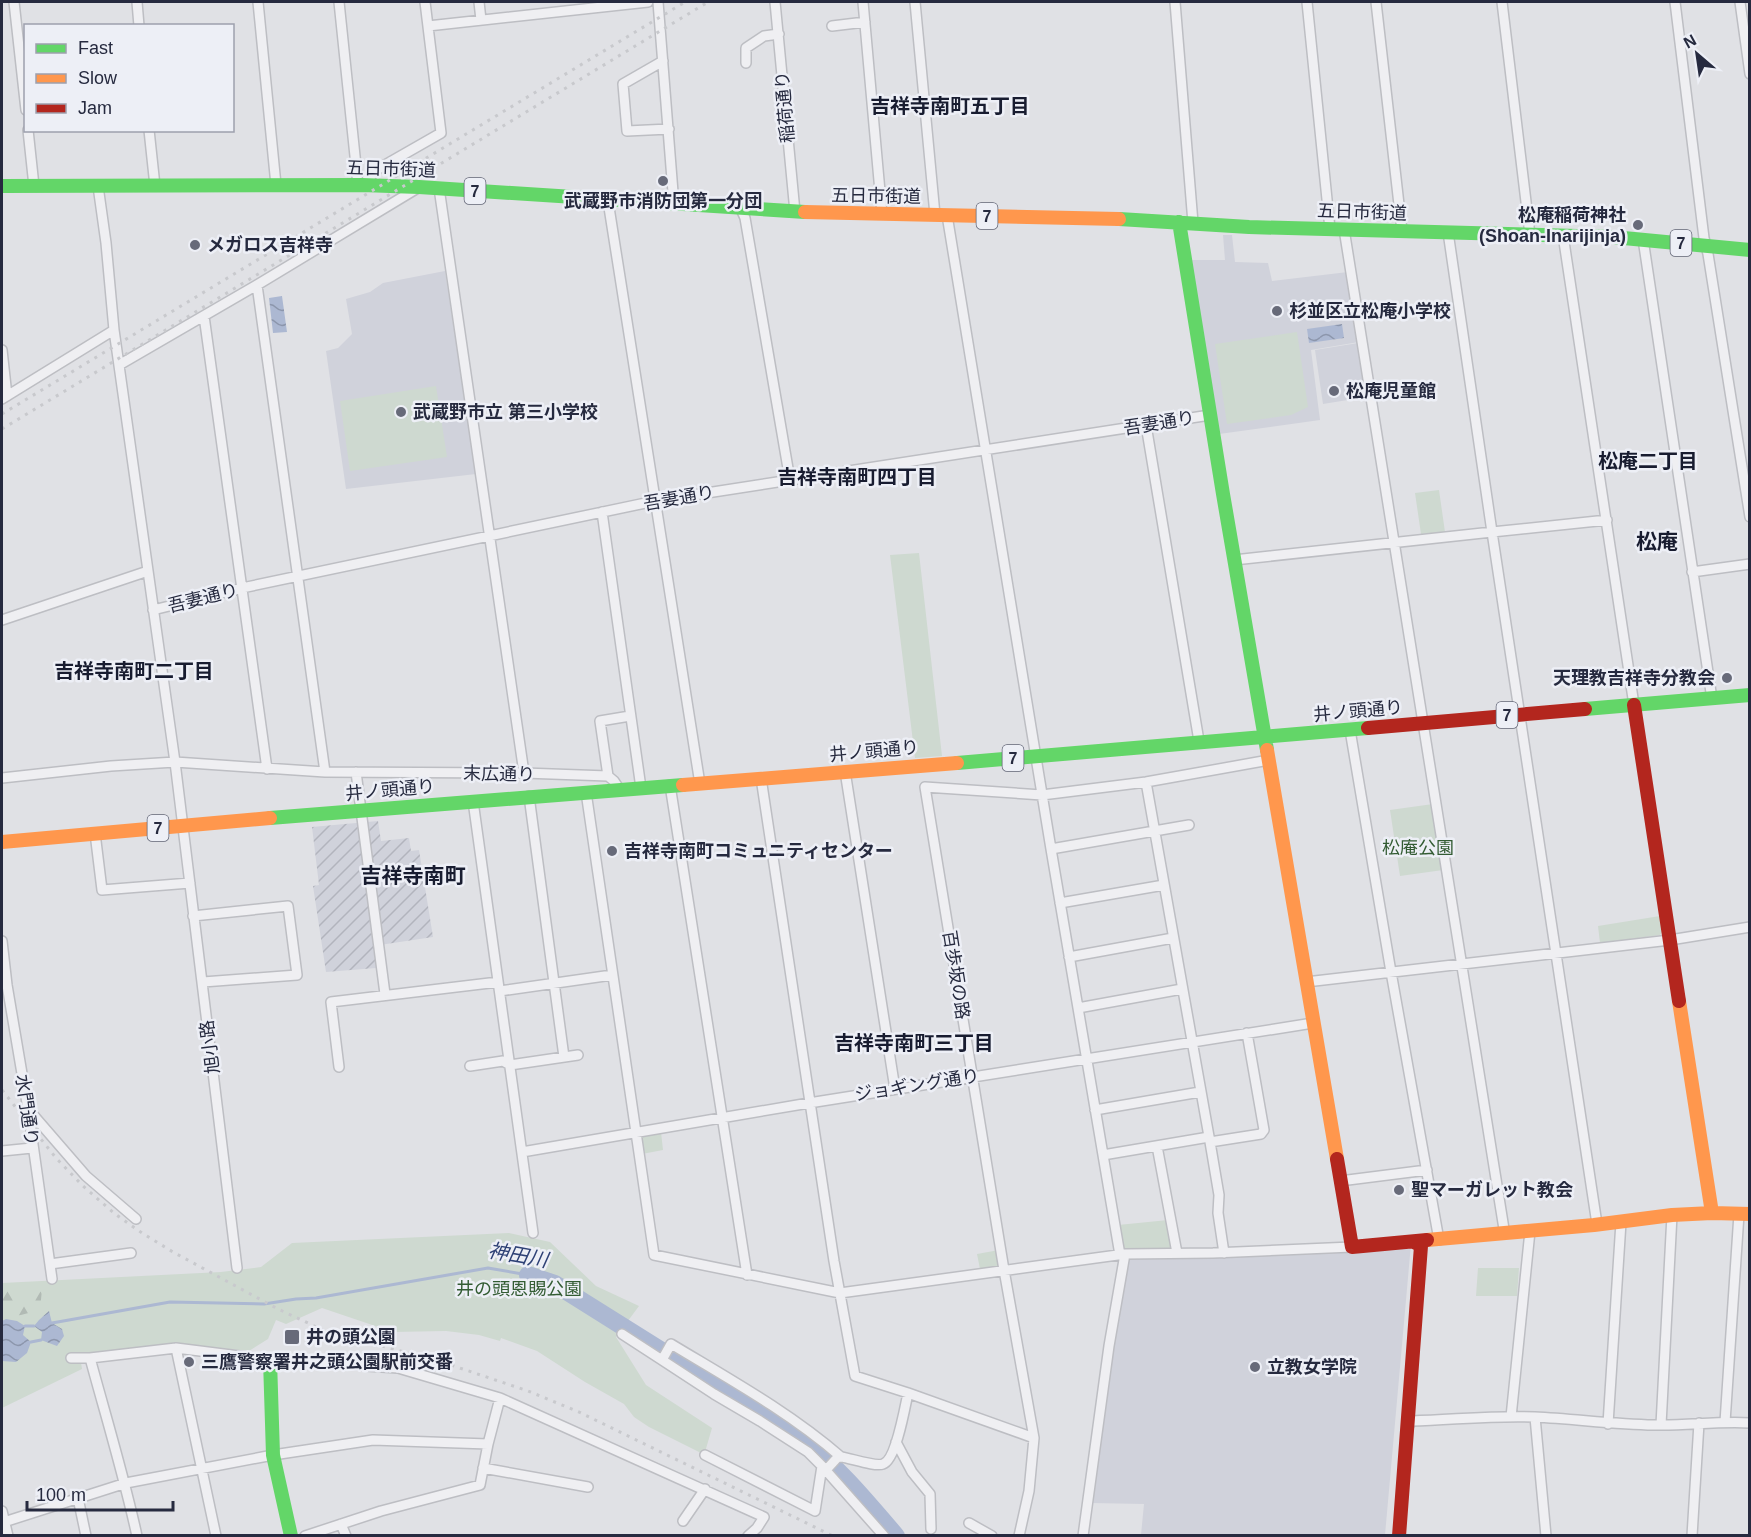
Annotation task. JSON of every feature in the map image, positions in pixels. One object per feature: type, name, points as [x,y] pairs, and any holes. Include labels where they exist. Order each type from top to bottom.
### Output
[{"type":"main road","name":"五日市街道","points":[[2,186],[360,185],[419,187],[795,212],[1104,218],[1249,227],[1643,239],[1749,250]]},
{"type":"main road","points":[[1186,223],[1210,415],[1352,1247],[1621,1222],[1672,1215],[1744,1214]]},
{"type":"main road","name":"井ノ頭通り","points":[[2,842],[1749,695]]},
{"type":"main road","points":[[1634,705],[1712,1213]]},
{"type":"main road","points":[[1399,1536],[1421,1246],[1414,1242]]},
{"type":"main road","points":[[270,1359],[273,1455],[291,1536]]},
{"type":"street","points":[[14,2],[24,92]]},
{"type":"street","points":[[136,2],[139,24]]},
{"type":"street","points":[[258,2],[276,185]]},
{"type":"street","points":[[339,2],[360,185]]},
{"type":"street","points":[[360,185],[378,169],[441,133],[425,2]]},
{"type":"street","points":[[479,2],[481,20]]},
{"type":"street","points":[[538,2],[539,13]]},
{"type":"street","points":[[428,26],[648,2]]},
{"type":"street","points":[[658,2],[674,205]]},
{"type":"street","name":"稲荷通り","points":[[775,2],[795,212]]},
{"type":"street","points":[[863,2],[882,214]]},
{"type":"street","points":[[915,2],[941,215],[985,449],[1102,1155],[1123,1254],[1083,1536]]},
{"type":"street","points":[[1175,2],[1186,223]]},
{"type":"street","points":[[1307,2],[1330,229]]},
{"type":"street","points":[[1376,2],[1402,231]]},
{"type":"street","points":[[1502,2],[1530,235]]},
{"type":"street","points":[[1675,2],[1706,246],[1749,516]]},
{"type":"street","points":[[1740,2],[1749,72]]},
{"type":"street","points":[[832,26],[865,22]]},
{"type":"street","points":[[746,63],[746,48],[764,36],[779,34]]},
{"type":"street","points":[[663,61],[623,84],[627,131],[669,129]]},
{"type":"street","points":[[28,132],[33,186]]},
{"type":"street","points":[[149,132],[155,186]]},
{"type":"street","name":"旭小路","points":[[98,186],[114,330],[175,762],[237,1268]]},
{"type":"street","points":[[119,364],[257,285],[419,187]]},
{"type":"street","points":[[440,189],[524,773]]},
{"type":"street","points":[[608,201],[700,784]]},
{"type":"street","points":[[741,208],[745,218],[790,480]]},
{"type":"street","points":[[1344,230],[1404,619],[1423,723],[1504,1229],[1509,1233]]},
{"type":"street","points":[[1448,232],[1597,1224]]},
{"type":"street","points":[[1563,236],[1634,705]]},
{"type":"street","points":[[1643,239],[1712,699]]},
{"type":"street","points":[[257,285],[325,772]]},
{"type":"street","points":[[204,316],[267,769]]},
{"type":"street","points":[[2,350],[4,397],[114,330]]},
{"type":"street","name":"吾妻通り","points":[[153,610],[242,588],[655,501],[1210,415]]},
{"type":"street","points":[[1146,425],[1199,741]]},
{"type":"street","points":[[602,512],[641,788]]},
{"type":"street","points":[[1234,560],[1607,520]]},
{"type":"street","points":[[1692,572],[1749,564]]},
{"type":"street","points":[[2,620],[148,571]]},
{"type":"street","points":[[620,790],[608,776],[600,721],[630,716]]},
{"type":"street","points":[[1350,730],[1439,1240]]},
{"type":"street","points":[[1042,795],[1146,782],[1269,760]]},
{"type":"street","points":[[2,778],[111,766],[175,762]]},
{"type":"street","name":"末広通り","points":[[175,762],[325,772],[524,773],[608,776]]},
{"type":"street","points":[[845,771],[895,1089]]},
{"type":"street","points":[[356,772],[385,994]]},
{"type":"street","points":[[761,778],[809,1102],[855,1376],[1034,1438]]},
{"type":"street","points":[[1146,782],[1210,1140],[1219,1195],[1218,1213],[1224,1253]]},
{"type":"street","points":[[670,786],[747,1275]]},
{"type":"street","name":"百歩坂の路","points":[[1019,1536],[1029,1491],[1034,1438],[1004,1270],[925,787],[1042,795]]},
{"type":"street","points":[[586,792],[654,1255],[840,1293],[1123,1254],[1224,1253],[1352,1247]]},
{"type":"street","points":[[529,796],[564,1057]]},
{"type":"street","points":[[473,801],[533,1233]]},
{"type":"street","points":[[1051,849],[1190,825]]},
{"type":"street","points":[[95,833],[102,890],[190,883]]},
{"type":"street","points":[[1060,903],[1164,885]]},
{"type":"street","points":[[193,916],[288,906],[297,975],[202,982]]},
{"type":"street","points":[[1306,982],[1670,940],[1749,927]]},
{"type":"street","points":[[1069,957],[1173,938]]},
{"type":"street","name":"水門通り","points":[[2,941],[52,1279]]},
{"type":"street","points":[[339,1067],[331,1002],[385,994],[554,984],[612,975]]},
{"type":"street","points":[[1078,1008],[1182,989]]},
{"type":"street","name":"ジョギング通り","points":[[522,1152],[809,1102],[1313,1023]]},
{"type":"street","points":[[1102,1155],[1261,1134],[1264,1130],[1247,1033]]},
{"type":"street","points":[[470,1066],[503,1061],[510,1065],[578,1055]]},
{"type":"street","points":[[1095,1110],[1200,1092]]},
{"type":"street","points":[[28,1109],[86,1176],[136,1219]]},
{"type":"street","points":[[1157,1146],[1178,1253]]},
{"type":"street","points":[[2,1151],[33,1148]]},
{"type":"street","points":[[1340,1180],[1427,1170]]},
{"type":"street","points":[[1725,1422],[1744,1214]]},
{"type":"street","points":[[1661,1425],[1672,1215]]},
{"type":"street","points":[[1608,1424],[1621,1222]]},
{"type":"street","points":[[1511,1417],[1530,1231]]},
{"type":"street","points":[[50,1264],[131,1253]]},
{"type":"street","points":[[622,1334],[664,1356],[714,1394],[808,1452],[884,1536]]},
{"type":"street","points":[[664,1356],[671,1344],[767,1403],[816,1436],[839,1457],[876,1464],[883,1464],[890,1459],[908,1393]]},
{"type":"street","points":[[176,1348],[216,1536]]},
{"type":"street","points":[[71,1358],[90,1358],[176,1348],[270,1359],[328,1361],[398,1368],[500,1398],[764,1517],[748,1536]]},
{"type":"street","points":[[90,1358],[126,1483],[137,1536]]},
{"type":"street","points":[[304,1536],[388,1509],[480,1485],[500,1398]]},
{"type":"street","points":[[1408,1426],[1412,1421],[1511,1417],[1608,1424],[1749,1423]]},
{"type":"street","points":[[1535,1417],[1546,1536]]},
{"type":"street","points":[[1692,1536],[1699,1423]]},
{"type":"street","points":[[4,1522],[126,1483],[273,1455],[373,1440],[488,1444]]},
{"type":"street","points":[[896,1442],[912,1473],[930,1494],[931,1530]]},
{"type":"street","points":[[705,1455],[815,1511],[824,1468],[839,1457]]},
{"type":"street","points":[[483,1468],[588,1487]]},
{"type":"street","points":[[682,1521],[705,1489]]},
{"type":"street","points":[[78,1498],[86,1536]]},
{"type":"street","points":[[2,1511],[8,1536]]},
{"type":"street","points":[[969,1523],[992,1536]]},
{"type":"street","points":[[341,1524],[346,1536]]},
{"type":"shaded area","name":"杉並区立松庵小学校","points":[[1223,235],[1232,235],[1235,262],[1268,263],[1272,281],[1348,272],[1359,342],[1311,350],[1320,420],[1219,434],[1191,260],[1225,260]]},
{"type":"shaded area","name":"武蔵野市立 第三小学校","points":[[445,271],[476,474],[346,489],[326,351],[338,348],[352,334],[346,299],[370,292],[383,283]]},
{"type":"shaded area","points":[[1358,343],[1366,397],[1323,404],[1315,350]]},
{"type":"shaded area","points":[[378,821],[381,841],[409,838],[411,851],[419,850],[433,937],[373,946],[376,968],[326,972],[313,886],[319,885],[312,827]]},
{"type":"shaded area","name":"立教女学院","points":[[1411,1244],[1385,1535],[1141,1535],[1144,1504],[1091,1503],[1115,1330],[1129,1258],[1205,1258],[1359,1250]]},
{"type":"green space","points":[[1297,332],[1308,407],[1291,415],[1227,424],[1215,344]]},
{"type":"green space","points":[[436,386],[447,457],[350,471],[340,401]]},
{"type":"green space","points":[[1439,490],[1445,532],[1421,534],[1415,493]]},
{"type":"green space","points":[[919,553],[942,756],[915,758],[890,555]]},
{"type":"green space","name":"松庵公園","points":[[1433,804],[1443,870],[1400,876],[1390,810]]},
{"type":"green space","points":[[1660,916],[1663,931],[1660,935],[1600,943],[1598,926]]},
{"type":"green space","points":[[661,1132],[663,1150],[642,1154],[639,1139],[641,1135]]},
{"type":"green space","points":[[1168,1220],[1175,1250],[1124,1252],[1118,1225]]},
{"type":"green space","name":"井の頭恩賜公園","points":[[509,1233],[550,1242],[596,1286],[639,1306],[616,1337],[646,1385],[712,1428],[705,1452],[701,1453],[649,1427],[634,1417],[624,1404],[537,1351],[501,1338],[500,1341],[479,1335],[446,1331],[393,1332],[322,1308],[286,1324],[276,1320],[268,1339],[249,1351],[179,1344],[80,1356],[82,1369],[2,1408],[2,1283],[221,1272],[261,1267],[292,1243]]},
{"type":"green space","points":[[999,1250],[1002,1264],[999,1267],[980,1269],[977,1254]]},
{"type":"green space","points":[[1478,1268],[1519,1268],[1517,1296],[1476,1296]]},
{"type":"green space","points":[[42,1289],[40,1310],[17,1316],[2,1316],[2,1290]]},
{"type":"water","points":[[282,296],[287,332],[273,333],[269,298]]},
{"type":"water","points":[[1342,324],[1344,338],[1309,343],[1307,329]]},
{"type":"water","points":[[49,1311],[52,1323],[62,1329],[64,1336],[57,1346],[41,1340],[42,1332],[34,1326]]},
{"type":"water","points":[[6,1319],[17,1321],[25,1326],[23,1335],[31,1342],[27,1353],[16,1362],[2,1361],[2,1321]]},
{"type":"waterway","name":"神田川","points":[[52,1323],[170,1302],[264,1304],[316,1298],[488,1268],[528,1275]]},
{"type":"waterway","name":"神田川","points":[[528,1275],[555,1284],[802,1439],[840,1473],[896,1536]]},
{"type":"waterway","points":[[25,1326],[34,1326]]},
{"type":"waterway","points":[[31,1342],[41,1340]]},
{"type":"railway","points":[[2,414],[685,2]]},
{"type":"railway","points":[[2,429],[708,2]]},
{"type":"railway","points":[[2,1090],[56,1158],[115,1214],[173,1252],[278,1309],[325,1331],[442,1362],[528,1391],[579,1412],[833,1536]]},
{"type":"traffic: fast","points":[[2,186],[362,185],[805,212]]},
{"type":"traffic: fast","points":[[1119,219],[1249,227],[1613,237],[1750,250]]},
{"type":"traffic: fast","points":[[1179,222],[1267,750]]},
{"type":"traffic: fast","points":[[1585,709],[1750,695]]},
{"type":"traffic: fast","points":[[957,763],[1368,728]]},
{"type":"traffic: fast","points":[[270,818],[683,785]]},
{"type":"traffic: fast","points":[[270,1360],[273,1455],[291,1536]]},
{"type":"traffic: slow","points":[[805,212],[1119,219]]},
{"type":"traffic: slow","points":[[1267,750],[1337,1159]]},
{"type":"traffic: slow","points":[[683,785],[957,763]]},
{"type":"traffic: slow","points":[[2,842],[270,818]]},
{"type":"traffic: slow","points":[[1679,1001],[1712,1213]]},
{"type":"traffic: slow","points":[[1427,1240],[1594,1225],[1672,1215],[1750,1214]]},
{"type":"traffic: jam","points":[[1634,705],[1679,1001]]},
{"type":"traffic: jam","points":[[1368,728],[1585,709]]},
{"type":"traffic: jam","points":[[1337,1159],[1352,1247],[1427,1240]]},
{"type":"traffic: jam","points":[[1399,1536],[1421,1246],[1414,1242]]},
{"type":"place","name":"武蔵野市消防団第一分団","points":[[663,181]]},
{"type":"place","name":"松庵稲荷神社 (Shoan-Inarijinja)","points":[[1638,225]]},
{"type":"place","name":"メガロス吉祥寺","points":[[195,245]]},
{"type":"place","name":"杉並区立松庵小学校","points":[[1277,311]]},
{"type":"place","name":"松庵児童館","points":[[1334,391]]},
{"type":"place","name":"武蔵野市立 第三小学校","points":[[401,412]]},
{"type":"place","name":"天理教吉祥寺分教会","points":[[1727,678]]},
{"type":"place","name":"吉祥寺南町コミュニティセンター","points":[[612,851]]},
{"type":"place","name":"聖マーガレット教会","points":[[1399,1190]]},
{"type":"place","name":"井の頭公園","points":[[292,1337]]},
{"type":"place","name":"三鷹警察署井之頭公園駅前交番","points":[[189,1362]]},
{"type":"place","name":"立教女学院","points":[[1255,1367]]},
{"type":"district","name":"吉祥寺南町五丁目","points":[[950,106]]},
{"type":"district","name":"松庵二丁目","points":[[1648,461]]},
{"type":"district","name":"吉祥寺南町四丁目","points":[[857,477]]},
{"type":"district","name":"松庵","points":[[1657,541]]},
{"type":"district","name":"吉祥寺南町二丁目","points":[[134,671]]},
{"type":"district","name":"吉祥寺南町","points":[[413,875]]},
{"type":"district","name":"吉祥寺南町三丁目","points":[[914,1043]]}]
